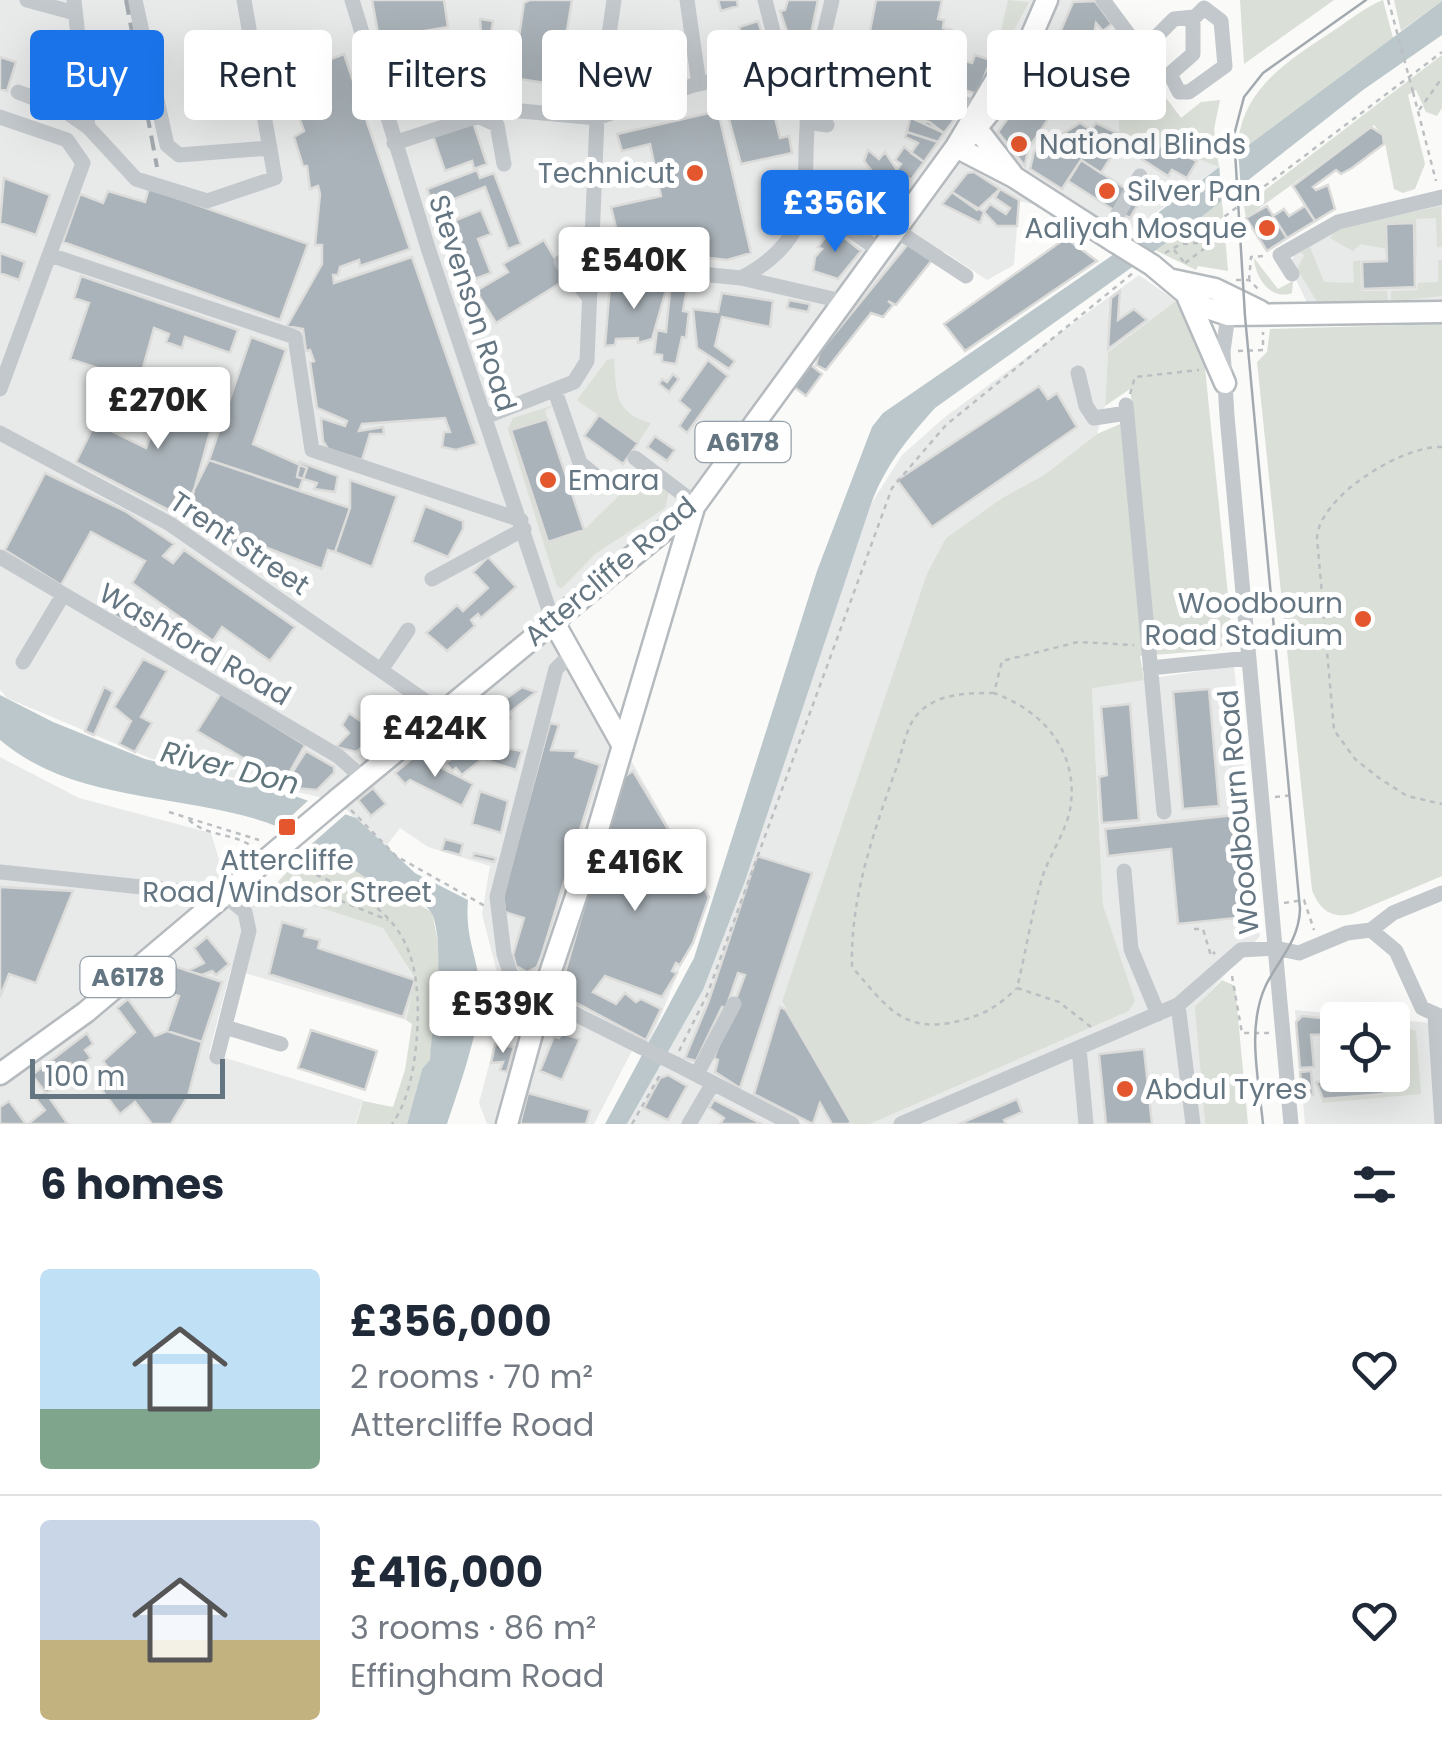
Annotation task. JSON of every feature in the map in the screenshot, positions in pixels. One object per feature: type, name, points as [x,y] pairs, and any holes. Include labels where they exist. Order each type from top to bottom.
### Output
[{"type":"main road","name":"Attercliffe Road","points":[[1035,30],[1048,0]]},
{"type":"main road","name":"Attercliffe Road","points":[[972,129],[987,94]]},
{"type":"main road","name":"Attercliffe Road","points":[[0,1074],[233,902],[269,855],[696,504],[830,294],[880,251],[987,112]]},
{"type":"main road","points":[[972,129],[1014,177]]},
{"type":"main road","points":[[956,148],[1014,177],[1184,281],[1228,315],[1254,301]]},
{"type":"main road","points":[[1184,281],[1318,316],[1442,312]]},
{"type":"main road","points":[[1184,281],[1222,376]]},
{"type":"main road","points":[[507,1124],[542,997],[696,504]]},
{"type":"main road","points":[[552,620],[564,662],[604,713],[623,746]]},
{"type":"main road","points":[[604,713],[636,703]]},
{"type":"street","points":[[27,0],[74,7],[81,122],[72,145]]},
{"type":"street","points":[[135,0],[167,145],[179,155],[270,148]]},
{"type":"street","points":[[18,92],[81,122],[136,179],[207,201],[275,178],[244,0]]},
{"type":"street","name":"Stevenson Road","points":[[352,0],[360,30]]},
{"type":"street","points":[[610,30],[614,0]]},
{"type":"street","points":[[687,0],[699,84]]},
{"type":"street","points":[[765,0],[773,30]]},
{"type":"street","points":[[825,30],[832,0]]},
{"type":"street","points":[[1103,0],[1125,30]]},
{"type":"street","points":[[1163,30],[1174,19],[1201,8]]},
{"type":"street","points":[[1201,8],[1221,21],[1225,66],[1189,92],[1179,92],[1170,74],[1192,54],[1201,8]]},
{"type":"street","points":[[687,88],[707,82]]},
{"type":"street","points":[[967,105],[978,108]]},
{"type":"street","points":[[0,116],[72,145],[82,163],[0,389]]},
{"type":"street","points":[[394,143],[478,116],[497,125],[504,164]]},
{"type":"street","name":"Stevenson Road","points":[[387,120],[552,620]]},
{"type":"street","points":[[484,417],[574,382],[587,361],[590,262],[600,177],[597,120]]},
{"type":"street","points":[[741,278],[770,263],[792,238],[804,198],[807,122],[827,125]]},
{"type":"street","points":[[1110,239],[1140,176]]},
{"type":"street","points":[[1292,274],[1280,255],[1331,225],[1441,197]]},
{"type":"street","points":[[804,198],[880,251]]},
{"type":"street","points":[[896,230],[966,276]]},
{"type":"street","points":[[792,238],[809,242]]},
{"type":"street","points":[[50,255],[295,337],[312,450],[523,525]]},
{"type":"street","points":[[561,262],[588,296]]},
{"type":"street","points":[[590,262],[741,278],[830,294]]},
{"type":"street","name":"Woodbourn Road","points":[[1228,315],[1222,376],[1292,1124]]},
{"type":"street","points":[[1078,373],[1086,406],[1094,418],[1127,409],[1164,812]]},
{"type":"street","points":[[554,391],[580,463],[606,484]]},
{"type":"street","name":"Trent Street","points":[[0,433],[170,524],[440,712]]},
{"type":"street","points":[[635,458],[696,504]]},
{"type":"street","points":[[432,579],[523,525]]},
{"type":"street","name":"Washford Road","points":[[0,556],[338,756],[363,778]]},
{"type":"street","points":[[23,662],[62,595]]},
{"type":"street","points":[[381,670],[408,630]]},
{"type":"street","points":[[1150,668],[1249,658]]},
{"type":"street","points":[[564,662],[498,909],[510,973],[521,986],[792,1124]]},
{"type":"street","points":[[1124,871],[1131,949],[1158,1014]]},
{"type":"street","points":[[0,872],[233,902],[249,931],[217,1057]]},
{"type":"street","points":[[901,1124],[942,1116],[1079,1048],[1178,1005],[1220,956],[1276,948],[1299,953],[1347,933],[1371,930],[1393,914],[1442,893]]},
{"type":"street","points":[[1371,930],[1389,941],[1422,1008],[1438,1017],[1442,1124]]},
{"type":"street","points":[[697,1074],[734,1004]]},
{"type":"street","points":[[1178,1005],[1193,1124]]},
{"type":"street","points":[[225,1027],[282,1044]]},
{"type":"street","points":[[1079,1048],[1086,1124]]},
{"type":"street","points":[[690,1124],[713,1082]]},
{"type":"path","points":[[1388,0],[1441,197]]},
{"type":"path","points":[[632,1124],[689,1036],[892,488],[946,425],[1151,262],[1182,244],[1442,52]]},
{"type":"path","points":[[1418,112],[1442,78]]},
{"type":"path","points":[[1182,244],[1213,242],[1184,281]]},
{"type":"path","points":[[1173,249],[1184,281]]},
{"type":"path","points":[[1237,350],[1263,350],[1251,257]]},
{"type":"path","points":[[1127,409],[1135,377],[1222,376]]},
{"type":"path","points":[[1442,447],[1416,448],[1336,499],[1323,513],[1318,538],[1334,730],[1355,759],[1380,778],[1408,796],[1442,804]]},
{"type":"path","points":[[994,693],[1002,661],[1078,642],[1148,644]]},
{"type":"path","points":[[994,693],[1018,702],[1042,720],[1066,753],[1072,804],[1043,876],[1017,988],[993,1012],[938,1026],[911,1024],[889,1009],[852,967],[851,926],[868,850],[914,718],[932,703],[959,694],[994,693]]},
{"type":"path","points":[[1279,796],[1293,795]]},
{"type":"path","points":[[339,799],[396,856],[460,894],[498,909]]},
{"type":"path","points":[[169,812],[254,835],[269,855]]},
{"type":"path","points":[[188,819],[204,834],[238,838],[356,892],[389,920],[414,956],[419,980],[415,1061],[392,1124]]},
{"type":"path","points":[[260,882],[266,886],[314,890],[389,920]]},
{"type":"path","points":[[233,902],[266,886]]},
{"type":"path","points":[[1272,910],[1281,912],[1284,902],[1304,900],[1320,945]]},
{"type":"path","points":[[1194,929],[1203,928],[1210,956],[1220,956],[1236,982],[1242,1033],[1268,1031]]},
{"type":"path","points":[[1017,988],[1059,1002],[1104,1038]]},
{"type":"path","points":[[675,1062],[689,1036]]},
{"type":"shaded area","points":[[0,0],[1103,0],[1125,30],[987,30],[987,120],[1166,120],[1166,98],[1219,167],[1115,242],[1067,212],[1019,201],[1014,265],[987,280],[945,252],[907,244],[847,319],[831,308],[700,492],[332,800],[152,759],[7,698],[0,690]]},
{"type":"shaded area","points":[[1008,0],[1029,2],[1014,30],[1001,30]]},
{"type":"shaded area","points":[[1240,0],[1334,0],[1244,64]]},
{"type":"shaded area","points":[[1383,0],[1393,38],[1238,155],[1246,113],[1269,80],[1301,53]]},
{"type":"shaded area","points":[[1394,0],[1442,0],[1442,1],[1401,31]]},
{"type":"shaded area","points":[[1442,1],[1442,35],[1363,90],[1191,225],[935,408],[907,442],[883,477],[871,504],[745,881],[703,990],[627,1124],[605,1124],[694,958],[817,571],[872,427],[883,413],[1139,237],[1155,224],[1159,212]]},
{"type":"shaded area","points":[[1442,55],[1442,108],[1437,116],[1426,112],[1416,90],[1408,95],[1425,164],[1415,189],[1403,193],[1394,189],[1384,138],[1374,125],[1246,218],[1244,206]]},
{"type":"shaded area","points":[[1166,98],[1181,118],[1201,102],[1220,100],[1214,129],[1219,167],[1161,144],[1155,155],[1119,132],[1119,120],[1166,120]]},
{"type":"shaded area","points":[[1222,200],[1228,271],[1198,266],[1196,270],[1155,250]]},
{"type":"shaded area","points":[[1442,202],[1442,304],[1310,309],[1290,267],[1294,254],[1337,229]]},
{"type":"shaded area","points":[[1441,206],[1442,246],[1437,248],[1436,218],[1416,219],[1417,262],[1414,224],[1387,249],[1361,244],[1353,251],[1330,238],[1337,229]]},
{"type":"shaded area","points":[[1310,247],[1324,282],[1354,283],[1353,262],[1360,260],[1361,291],[1387,291],[1388,302],[1319,305],[1297,269],[1304,256],[1301,252]]},
{"type":"shaded area","points":[[1254,258],[1278,289],[1293,281],[1292,293],[1277,294],[1265,286]]},
{"type":"shaded area","points":[[1438,260],[1442,260],[1442,296],[1391,302],[1391,291],[1417,290],[1418,283],[1438,282]]},
{"type":"shaded area","points":[[1139,275],[1176,301],[1108,352],[1105,406],[1097,434],[1044,475],[1002,498],[946,538],[782,1001],[853,1124],[627,1124],[703,990],[745,881],[871,504],[902,455],[945,417]]},
{"type":"shaded area","points":[[1176,301],[1193,322],[1204,358],[1232,634],[1218,650],[1140,656],[1144,680],[1092,688],[1103,905],[1135,1001],[1129,1011],[870,1124],[853,1124],[782,1001],[927,574],[946,538],[1002,498],[1044,475],[1097,434],[1134,418],[1130,389],[1105,406],[1108,352]]},
{"type":"shaded area","name":"Woodbourn Road Stadium","points":[[1442,324],[1442,876],[1352,914],[1332,914],[1322,907],[1312,890],[1257,362],[1267,352],[1270,329]]},
{"type":"shaded area","points":[[614,358],[619,400],[630,413],[651,423],[638,443],[577,400],[607,360]]},
{"type":"shaded area","points":[[557,404],[545,410],[547,419],[512,431],[548,542],[584,530],[643,472],[669,492],[665,508],[595,554],[562,588],[557,586],[508,429],[513,418]]},
{"type":"shaded area","points":[[555,627],[709,897],[647,1049],[634,1047],[594,1124],[487,1124],[479,1103],[505,1004],[482,914],[490,866],[428,847],[400,828],[384,849],[343,806]]},
{"type":"shaded area","points":[[1234,666],[1260,936],[1196,1007],[1205,1124],[870,1124],[1129,1011],[1134,1000],[1103,905],[1092,687]]},
{"type":"shaded area","points":[[0,695],[53,722],[145,759],[292,795],[356,818],[415,873],[468,900],[480,1000],[469,1055],[447,1124],[407,1124],[422,1069],[430,1060],[438,949],[430,910],[268,823],[95,786],[29,760],[0,740]]},
{"type":"shaded area","points":[[0,757],[79,798],[211,833],[224,876],[383,928],[415,980],[406,1020],[231,969],[209,1053],[363,1100],[355,1124],[0,1124]]},
{"type":"shaded area","points":[[313,845],[432,912],[440,953],[430,1061],[422,1069],[407,1124],[356,1124],[363,1101],[393,1107],[405,1070],[412,1024],[406,1020],[415,979],[383,928],[269,891]]},
{"type":"shaded area","points":[[1222,980],[1235,986],[1248,1124],[1205,1124],[1195,1007]]},
{"type":"shaded area","points":[[1295,1010],[1320,1012],[1320,1092],[1410,1092],[1410,1021],[1442,1024],[1442,1124],[1305,1124]]},
{"type":"shaded area","points":[[1410,1028],[1416,1031],[1421,1094],[1322,1103],[1323,1099],[1410,1092]]},
{"type":"pier","points":[[1238,149],[1241,190],[1222,206],[1219,162]]},
{"type":"pier","points":[[312,797],[347,813],[307,848],[274,832]]},
{"type":"building","points":[[372,0],[444,0],[448,27],[377,30]]},
{"type":"building","points":[[572,0],[567,30],[542,30],[542,83],[522,79],[520,30],[524,3]]},
{"type":"building","points":[[718,0],[737,0],[738,6],[721,11]]},
{"type":"building","points":[[788,0],[818,0],[812,30],[787,30],[780,11],[785,10]]},
{"type":"building","points":[[876,0],[942,0],[938,19],[944,20],[943,28],[952,30],[870,30]]},
{"type":"building","points":[[1095,1],[1112,24],[1104,30],[1096,23],[1095,30],[1061,30],[1073,2]]},
{"type":"building","points":[[480,19],[493,21],[492,30],[481,30]]},
{"type":"building","points":[[758,21],[761,30],[740,30],[739,27]]},
{"type":"building","points":[[344,54],[352,78],[352,120],[366,120],[410,249],[360,266],[359,260],[340,267],[338,275],[333,275],[334,283],[412,257],[477,444],[456,450],[442,447],[444,432],[450,432],[445,418],[362,424],[359,431],[383,427],[384,434],[370,434],[362,460],[328,449],[323,441],[321,418],[345,426],[347,421],[317,408],[310,362],[314,361],[310,350],[306,351],[303,329],[287,326],[322,264],[322,245],[315,245],[320,194],[318,186],[310,189],[307,166],[303,166],[294,137],[304,131],[300,120],[332,120],[332,58]]},
{"type":"building","points":[[975,55],[987,59],[977,94],[967,91],[967,62],[972,63]]},
{"type":"building","points":[[0,57],[16,62],[7,91],[0,89]]},
{"type":"building","name":"Technicut","points":[[707,114],[707,120],[720,120],[751,253],[727,260],[621,248],[611,207],[661,196],[650,144],[622,151],[617,134]]},
{"type":"building","points":[[729,120],[776,120],[780,138],[789,136],[792,153],[741,164]]},
{"type":"building","points":[[910,120],[920,120],[944,133],[938,142],[907,132]]},
{"type":"building","points":[[916,120],[954,120],[944,133]]},
{"type":"building","points":[[1006,120],[1048,120],[1028,149],[1025,166],[998,132]]},
{"type":"building","points":[[473,122],[487,164],[474,169],[472,161],[445,171],[433,136]]},
{"type":"building","points":[[1080,123],[1091,130],[1096,123],[1124,136],[1101,173],[1081,160],[1062,189],[1030,169],[1034,152]]},
{"type":"building","points":[[1371,127],[1383,135],[1384,144],[1352,168],[1341,174],[1336,170],[1313,187],[1316,190],[1328,185],[1335,209],[1315,221],[1293,186]]},
{"type":"building","points":[[907,132],[938,142],[924,162],[911,153],[918,143],[905,137]]},
{"type":"building","points":[[1161,144],[1197,161],[1187,178],[1172,170],[1168,176],[1140,158],[1145,149],[1155,155]]},
{"type":"building","points":[[904,147],[924,162],[911,180],[896,171],[901,164],[895,160]]},
{"type":"building","points":[[868,150],[879,159],[885,152],[899,173],[864,218],[853,218],[842,210],[871,170],[864,161]]},
{"type":"building","points":[[1081,160],[1128,190],[1115,211],[1068,181]]},
{"type":"building","points":[[477,170],[480,178],[494,173],[521,244],[508,249],[485,187],[434,207],[427,189]]},
{"type":"building","points":[[974,172],[1000,189],[977,210],[952,192],[967,173]]},
{"type":"building","points":[[4,178],[50,195],[36,235],[0,223]]},
{"type":"building","points":[[1139,183],[1148,188],[1130,218],[1121,213]]},
{"type":"building","points":[[149,188],[308,244],[280,320],[63,242],[80,194],[103,203],[108,191],[145,202]]},
{"type":"building","points":[[1000,189],[1019,200],[1017,226],[997,226],[984,212],[990,204],[1006,214],[1010,208],[995,198]]},
{"type":"building","points":[[952,192],[984,212],[980,223],[942,204]]},
{"type":"building","name":"Aaliyah Mosque","points":[[1267,206],[1287,238],[1267,251],[1246,218]]},
{"type":"building","points":[[1305,206],[1315,221],[1287,238],[1273,216],[1284,209],[1289,216]]},
{"type":"building","points":[[481,210],[491,234],[478,239],[491,273],[469,281],[446,224]]},
{"type":"building","points":[[1414,223],[1415,287],[1363,289],[1362,262],[1387,261],[1386,224]]},
{"type":"building","points":[[832,228],[861,251],[838,279],[813,271],[815,257],[822,249],[818,247]]},
{"type":"building","points":[[1066,238],[1097,261],[965,351],[944,324]]},
{"type":"building","points":[[544,240],[567,279],[496,323],[476,291],[508,272],[503,264]]},
{"type":"building","points":[[908,244],[932,260],[896,305],[888,301],[893,305],[883,317],[871,313],[826,370],[816,365],[819,353]]},
{"type":"building","points":[[0,253],[25,262],[19,280],[0,273]]},
{"type":"building","points":[[81,276],[238,330],[230,353],[185,337],[182,348],[166,342],[169,334],[154,328],[139,382],[70,359],[89,303],[74,298]]},
{"type":"building","points":[[671,281],[688,283],[683,311],[689,312],[686,338],[682,337],[676,364],[662,362],[662,355],[654,354],[657,330],[666,332]]},
{"type":"building","points":[[646,282],[668,283],[652,339],[638,343],[638,338],[616,339],[615,345],[605,346],[610,285],[645,289]]},
{"type":"building","points":[[1120,291],[1118,320],[1134,309],[1147,320],[1108,349],[1111,298]]},
{"type":"building","points":[[722,293],[773,301],[770,327],[722,317],[715,346],[735,361],[729,369],[697,348],[693,309],[718,312]]},
{"type":"building","points":[[789,300],[810,304],[808,312],[787,308]]},
{"type":"building","points":[[251,337],[286,350],[253,444],[307,468],[299,490],[209,460]]},
{"type":"building","points":[[708,360],[728,376],[687,433],[679,426],[690,410],[679,401]]},
{"type":"building","points":[[811,365],[822,374],[806,396],[794,387]]},
{"type":"building","points":[[673,374],[679,379],[669,392],[659,384],[662,379],[667,382]]},
{"type":"building","points":[[169,385],[219,400],[186,519],[76,462],[95,423],[146,448]]},
{"type":"building","points":[[1039,386],[1048,399],[1057,393],[1077,427],[932,527],[897,480]]},
{"type":"building","points":[[599,415],[638,443],[623,464],[584,436]]},
{"type":"building","name":"Emara","points":[[547,419],[584,530],[548,542],[511,430]]},
{"type":"building","points":[[655,436],[675,450],[667,461],[647,447]]},
{"type":"building","points":[[209,460],[350,508],[335,552],[328,550],[322,569],[265,547],[257,568],[181,515]]},
{"type":"building","points":[[300,462],[338,476],[335,492],[314,489],[317,483],[297,477]]},
{"type":"building","points":[[45,473],[125,511],[174,544],[163,556],[173,563],[184,550],[295,627],[270,661],[222,627],[213,641],[132,583],[145,561],[91,532],[61,585],[5,550]]},
{"type":"building","points":[[350,480],[397,496],[372,567],[335,552],[350,508]]},
{"type":"building","points":[[425,506],[463,521],[463,529],[448,557],[412,542]]},
{"type":"building","points":[[488,557],[516,587],[481,618],[478,614],[471,620],[475,626],[447,651],[426,633],[457,605],[463,611],[488,588],[473,572]]},
{"type":"building","points":[[118,604],[140,619],[141,632],[112,614]]},
{"type":"building","points":[[143,659],[167,671],[141,717],[152,723],[135,752],[119,744],[131,721],[114,707]]},
{"type":"building","points":[[104,687],[113,692],[94,735],[85,731]]},
{"type":"building","points":[[522,687],[536,692],[509,713],[511,718],[504,724],[492,709]]},
{"type":"building","points":[[1209,689],[1219,806],[1183,809],[1173,692]]},
{"type":"building","points":[[221,693],[305,745],[288,775],[265,771],[197,731]]},
{"type":"building","points":[[1130,704],[1139,820],[1102,823],[1099,777],[1107,775],[1101,707]]},
{"type":"building","points":[[349,713],[379,734],[356,752],[336,747],[349,733],[342,725]]},
{"type":"building","points":[[550,723],[559,725],[551,750],[577,751],[575,757],[600,765],[541,957],[537,967],[527,972],[516,966],[513,955],[524,918],[505,912],[503,894]]},
{"type":"building","points":[[488,731],[502,747],[522,751],[516,770],[482,759],[462,775],[456,768],[452,771],[446,763]]},
{"type":"building","points":[[306,751],[334,767],[334,773],[317,790],[283,787]]},
{"type":"building","points":[[416,755],[473,784],[462,806],[410,780],[405,784],[395,773]]},
{"type":"building","points":[[633,771],[709,897],[693,943],[680,965],[676,963],[672,971],[677,973],[662,997],[605,976],[593,992],[616,1004],[625,993],[636,1002],[641,999],[661,1009],[646,1040],[569,999],[561,986],[622,778]]},
{"type":"building","points":[[373,788],[386,804],[371,816],[358,800]]},
{"type":"building","points":[[480,791],[508,801],[501,833],[472,824]]},
{"type":"building","points":[[1235,815],[1246,917],[1178,924],[1171,849],[1108,856],[1105,829]]},
{"type":"building","points":[[445,839],[463,844],[460,855],[442,850]]},
{"type":"building","points":[[474,853],[496,858],[494,862],[473,857]]},
{"type":"building","points":[[757,856],[812,873],[740,1088],[715,1072],[718,1060],[714,1058],[745,975],[738,973],[726,1008],[722,1007],[696,1061],[685,1058],[708,1003]]},
{"type":"building","points":[[0,887],[73,891],[36,983],[9,974],[0,997]]},
{"type":"building","points":[[282,922],[306,929],[304,936],[320,940],[318,948],[415,980],[403,1017],[269,974]]},
{"type":"building","points":[[207,937],[229,964],[216,975],[212,971],[202,975],[188,971],[204,963],[194,948]]},
{"type":"building","points":[[174,966],[222,982],[202,1042],[167,1031],[179,996],[165,992]]},
{"type":"building","points":[[128,999],[155,1036],[167,1031],[202,1042],[188,1096],[171,1124],[152,1124],[135,1102],[120,1114],[98,1085],[112,1073],[103,1061],[135,1032],[117,1008]]},
{"type":"building","points":[[780,1007],[786,1010],[851,1122],[848,1124],[832,1124],[820,1103],[813,1124],[754,1094]]},
{"type":"building","points":[[1302,1016],[1320,1018],[1320,1035],[1311,1035],[1314,1067],[1300,1068],[1296,1022]]},
{"type":"building","points":[[311,1030],[377,1051],[365,1090],[298,1068]]},
{"type":"building","points":[[87,1033],[93,1044],[85,1050],[91,1058],[76,1070],[70,1063],[53,1074],[60,1084],[46,1093],[32,1075]]},
{"type":"building","points":[[562,1033],[580,1039],[562,1080],[540,1071],[554,1036],[559,1038]]},
{"type":"building","points":[[495,1044],[514,1047],[507,1072],[500,1070],[503,1062],[491,1063]]},
{"type":"building","name":"Abdul Tyres","points":[[1144,1049],[1152,1124],[1106,1124],[1099,1054]]},
{"type":"building","points":[[1311,1071],[1313,1095],[1302,1095],[1300,1072]]},
{"type":"building","points":[[668,1075],[687,1086],[668,1120],[644,1108],[660,1078]]},
{"type":"building","points":[[1320,1092],[1384,1094],[1323,1099]]},
{"type":"building","points":[[46,1093],[66,1124],[28,1124],[45,1110],[36,1099]]},
{"type":"building","points":[[528,1093],[590,1110],[586,1124],[520,1124]]},
{"type":"building","points":[[1017,1099],[1022,1112],[1004,1120],[1006,1124],[959,1124]]},
{"type":"building","points":[[714,1100],[762,1124],[720,1124],[724,1118],[709,1108]]},
{"type":"building","points":[[9,1101],[26,1124],[0,1124],[0,1107]]},
{"type":"tram line","points":[[1263,1124],[1256,1054],[1257,1018],[1266,985],[1296,931],[1300,909],[1245,316],[1234,135],[1244,97],[1263,73],[1366,0]]},
{"type":"railway","points":[[126,0],[157,167]]},
{"type":"place","name":"National Blinds","points":[[1019,144]]},
{"type":"place","name":"Technicut","points":[[695,173]]},
{"type":"place","name":"Silver Pan","points":[[1107,191]]},
{"type":"place","name":"Aaliyah Mosque","points":[[1267,228]]},
{"type":"place","name":"Emara","points":[[548,480]]},
{"type":"place","name":"Woodbourn Road Stadium","points":[[1363,619]]},
{"type":"place","name":"Attercliffe Road/Windsor Street","points":[[287,827]]},
{"type":"place","name":"Abdul Tyres","points":[[1125,1089]]},
{"type":"water label","name":"River Don","points":[[230,768]]}]
